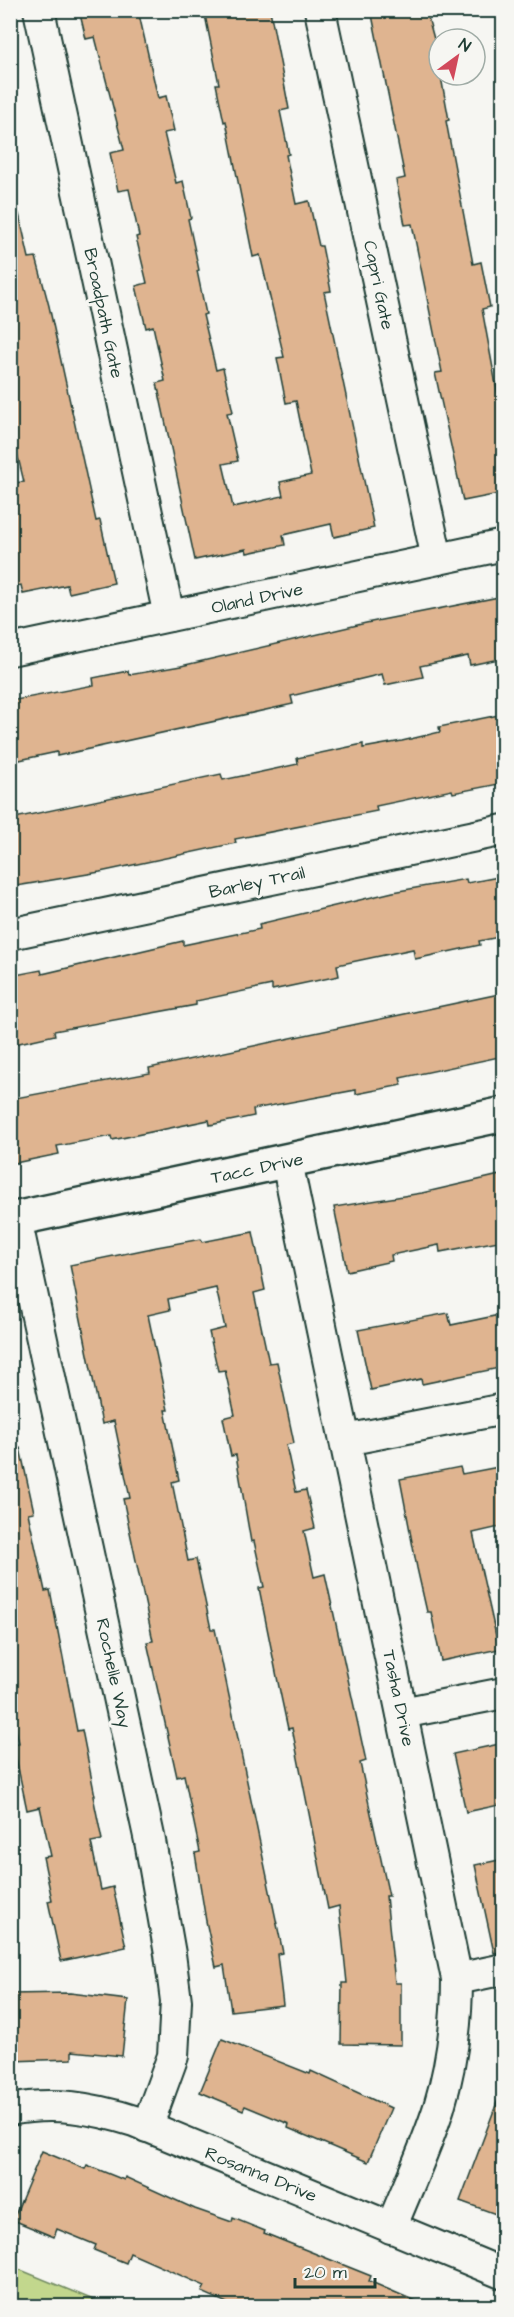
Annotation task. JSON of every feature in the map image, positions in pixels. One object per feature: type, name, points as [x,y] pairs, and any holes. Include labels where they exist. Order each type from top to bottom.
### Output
[{"type":"street","name":"Broadpath Gate","points":[[39,10],[169,616]]},
{"type":"street","name":"Capri Gate","points":[[320,10],[437,559]]},
{"type":"street","name":"Oland Drive","points":[[10,650],[504,545]]},
{"type":"street","name":"Barley Trail","points":[[10,934],[504,830]]},
{"type":"street","name":"Tacc Drive","points":[[13,1219],[504,1114]]},
{"type":"street","name":"Tasha Drive","points":[[287,1162],[457,1979],[457,2002],[439,2106],[391,2228]]},
{"type":"street","name":"Rochelle Way","points":[[13,1219],[150,1841],[170,1954],[176,2001],[173,2056],[147,2127]]},
{"type":"street","points":[[345,1440],[504,1409]]},
{"type":"street","points":[[402,1713],[504,1693]]},
{"type":"street","points":[[457,1979],[504,1969]]},
{"type":"street","name":"Rosanna Drive","points":[[10,2110],[45,2106],[82,2107],[108,2112],[504,2274]]},
{"type":"green space","points":[[11,2266],[108,2306],[11,2306]]},
{"type":"building","points":[[79,10],[138,10],[158,98],[166,96],[174,131],[164,133],[176,183],[183,181],[206,314],[203,315],[216,370],[223,368],[233,412],[227,413],[238,461],[223,464],[233,507],[283,496],[280,482],[311,475],[296,401],[286,403],[277,358],[284,357],[260,255],[253,257],[226,121],[224,122],[216,84],[219,84],[204,10],[270,10],[289,109],[280,111],[289,154],[286,155],[296,204],[309,201],[319,246],[322,246],[331,291],[324,292],[374,528],[334,537],[331,524],[283,535],[285,545],[247,553],[246,549],[195,560],[157,383],[165,381],[153,326],[146,328],[136,286],[147,283],[136,237],[139,236],[129,189],[118,191],[110,153],[124,150],[95,37],[86,39]]},
{"type":"building","points":[[371,10],[426,10],[431,27],[427,27],[427,87],[443,87],[449,120],[446,121],[473,264],[481,262],[490,307],[482,309],[504,428],[504,493],[463,501],[435,373],[442,372],[412,224],[405,225],[396,180],[405,178]]},
{"type":"building","points":[[19,214],[29,258],[36,257],[49,306],[96,521],[100,520],[114,583],[69,593],[67,585],[23,594],[21,585],[10,587],[10,483],[24,482],[10,424],[10,215]]},
{"type":"building","points":[[499,597],[504,619],[504,658],[470,665],[468,656],[420,666],[423,677],[385,685],[382,674],[291,696],[293,704],[57,756],[57,752],[10,762],[10,701],[94,685],[93,678],[128,671],[129,675],[181,666],[366,623]]},
{"type":"building","points":[[504,714],[504,783],[453,793],[452,790],[376,806],[377,811],[235,839],[236,843],[100,872],[10,887],[10,819],[221,774],[223,780],[261,772],[298,764],[297,758],[363,744],[363,748],[402,741],[440,732],[439,727]]},
{"type":"building","points":[[504,876],[504,936],[479,941],[480,945],[415,959],[413,949],[337,965],[339,976],[272,990],[272,985],[196,1001],[196,1005],[54,1031],[55,1035],[10,1045],[10,976],[41,970],[42,974],[183,941],[183,945],[260,929],[259,924],[393,892],[466,879],[467,883]]},
{"type":"building","points":[[504,993],[504,1056],[400,1078],[402,1085],[356,1094],[356,1090],[253,1109],[254,1116],[210,1125],[209,1120],[112,1140],[111,1136],[57,1146],[59,1154],[10,1164],[10,1099],[150,1073],[149,1068]]},
{"type":"building","points":[[504,1174],[504,1240],[440,1252],[439,1245],[391,1255],[392,1261],[347,1271],[334,1207],[422,1193]]},
{"type":"building","points":[[253,1232],[265,1290],[254,1293],[269,1363],[277,1362],[294,1443],[286,1445],[296,1492],[306,1490],[315,1528],[304,1531],[314,1577],[325,1574],[366,1761],[360,1763],[389,1896],[386,1896],[395,1983],[401,1983],[401,2045],[341,2044],[342,1983],[347,1983],[339,1906],[328,1909],[292,1728],[288,1729],[279,1687],[259,1588],[264,1587],[254,1541],[251,1542],[236,1455],[231,1456],[223,1418],[235,1415],[225,1370],[218,1371],[209,1332],[225,1328],[216,1288],[168,1299],[170,1310],[148,1315],[168,1410],[165,1410],[179,1480],[172,1482],[188,1561],[196,1559],[211,1629],[215,1629],[283,1953],[277,1954],[283,2005],[231,2011],[224,1965],[216,1967],[206,1921],[195,1853],[200,1852],[184,1775],[177,1777],[147,1642],[153,1641],[123,1499],[130,1498],[114,1421],[102,1424],[70,1265],[201,1239],[202,1242]]},
{"type":"building","points":[[448,1313],[451,1325],[504,1314],[504,1367],[422,1384],[421,1379],[371,1390],[358,1330]]},
{"type":"building","points":[[20,1448],[34,1512],[28,1513],[45,1591],[50,1590],[77,1731],[82,1730],[95,1796],[93,1796],[102,1840],[91,1842],[101,1890],[113,1887],[126,1947],[61,1961],[48,1901],[52,1900],[43,1857],[51,1856],[40,1807],[27,1810],[13,1744],[19,1743],[10,1703],[10,1449]]},
{"type":"building","points":[[504,1466],[504,1526],[473,1533],[499,1649],[441,1661],[431,1612],[427,1612],[417,1568],[400,1479],[460,1467],[462,1474]]},
{"type":"building","points":[[504,1743],[504,1804],[466,1812],[453,1754]]},
{"type":"building","points":[[504,1859],[504,1952],[494,1953],[475,1865]]},
{"type":"building","points":[[70,1993],[128,2000],[122,2056],[72,2051],[72,2059],[10,2061],[10,1994]]},
{"type":"building","points":[[222,2039],[310,2074],[311,2071],[391,2108],[368,2162],[288,2128],[289,2124],[245,2106],[243,2110],[200,2092]]},
{"type":"building","points":[[502,2089],[504,2089],[504,2217],[460,2201]]},
{"type":"building","points":[[42,2151],[85,2169],[87,2165],[124,2180],[125,2177],[195,2209],[232,2222],[233,2218],[265,2231],[264,2233],[371,2276],[369,2281],[429,2307],[236,2307],[202,2292],[205,2286],[130,2253],[126,2263],[94,2250],[96,2245],[57,2229],[54,2237],[13,2220]]}]
